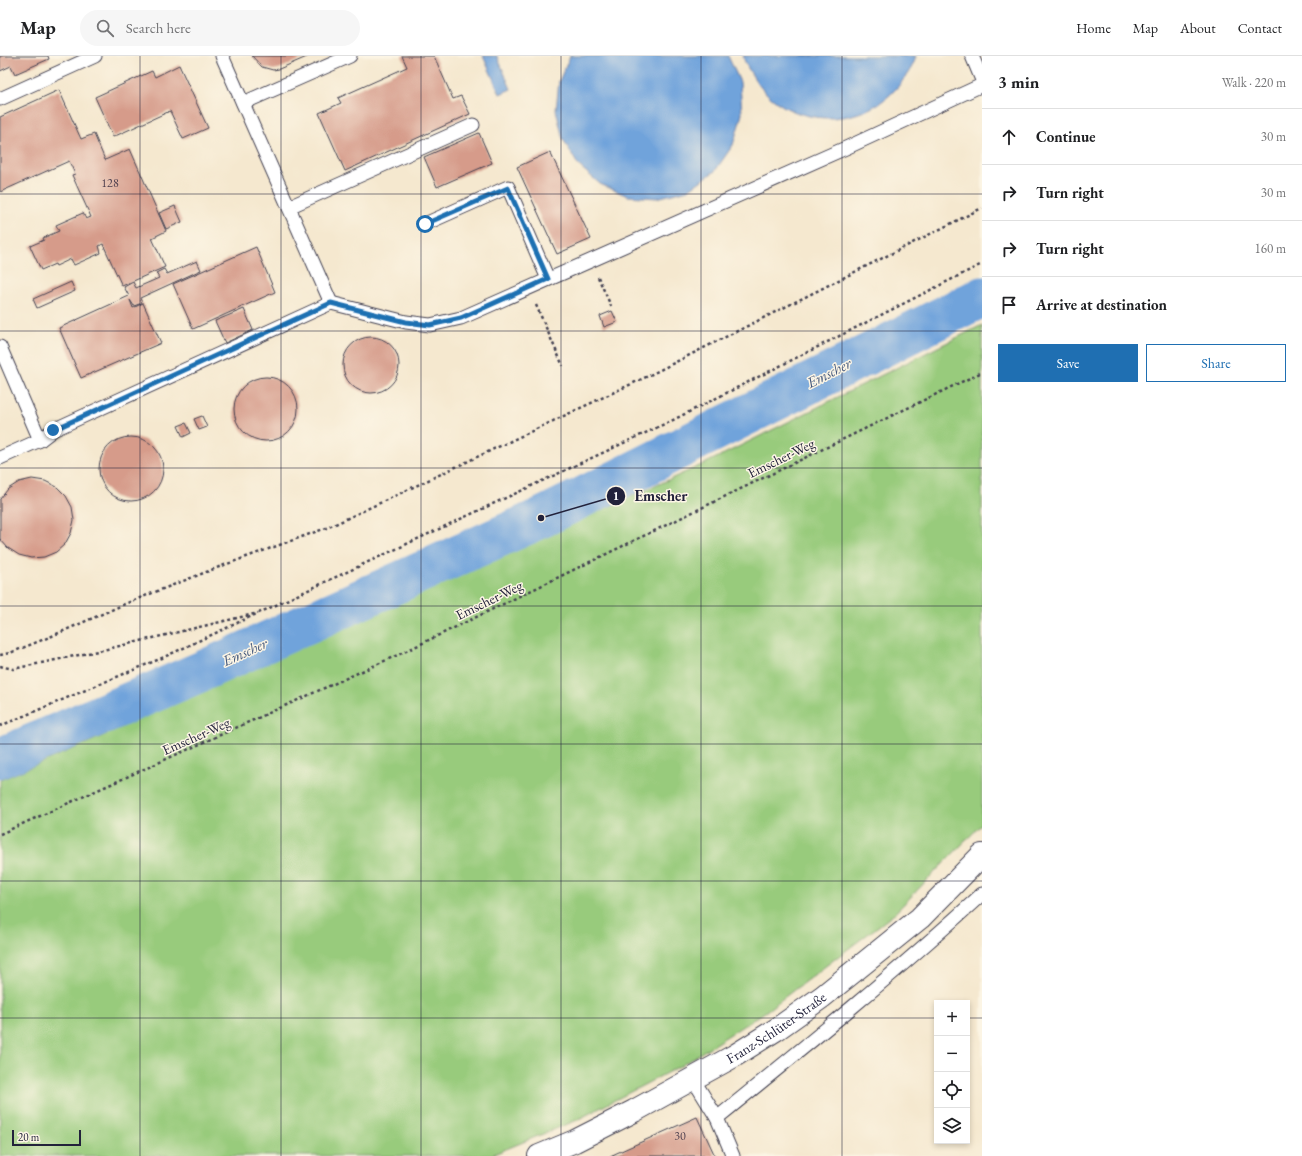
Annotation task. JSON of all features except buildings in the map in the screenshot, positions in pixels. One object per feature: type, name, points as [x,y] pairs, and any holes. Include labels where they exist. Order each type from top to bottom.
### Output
[{"type":"street","name":"Franz-Schlüter-Straße","points":[[540,1156],[575,1142],[634,1111],[693,1079],[777,1028],[822,997],[920,918],[982,855]]},
{"type":"lane","points":[[0,99],[95,56]]},
{"type":"lane","points":[[222,56],[331,303]]},
{"type":"lane","points":[[243,103],[350,56]]},
{"type":"lane","points":[[972,56],[982,80]]},
{"type":"lane","points":[[0,458],[40,440],[53,430],[331,303],[406,322],[430,325],[461,318],[848,147],[982,85]]},
{"type":"lane","points":[[289,207],[472,125]]},
{"type":"lane","points":[[425,224],[508,188],[548,279]]},
{"type":"lane","points":[[0,347],[40,440]]},
{"type":"lane","points":[[716,1118],[871,992],[932,940],[982,894]]},
{"type":"lane","points":[[693,1079],[716,1118],[733,1156]]},
{"type":"path","points":[[0,655],[10,653],[45,639],[126,603],[329,527],[644,378],[982,208]]},
{"type":"path","points":[[591,260],[611,306]]},
{"type":"path","points":[[0,726],[162,658],[264,612],[671,422],[982,264]]},
{"type":"path","points":[[528,288],[563,366]]},
{"type":"path","name":"Emscher-Weg","points":[[0,834],[400,654],[982,372]]},
{"type":"path","points":[[0,666],[13,669],[20,668],[264,612]]},
{"type":"green space","points":[[982,325],[982,824],[893,915],[765,1012],[682,1065],[575,1121],[489,1156],[0,1156],[0,780],[87,743],[391,604],[706,463]]},
{"type":"water","points":[[483,56],[497,56],[511,89],[500,94]]},
{"type":"water","points":[[570,56],[728,56],[740,82],[742,114],[733,145],[715,171],[688,190],[657,198],[628,196],[600,184],[578,165],[563,139],[556,110],[559,81]]},
{"type":"water","points":[[743,56],[916,56],[913,65],[903,80],[888,97],[870,109],[849,116],[828,118],[806,115],[786,108],[768,95],[754,78]]},
{"type":"waterway","name":"Emscher","points":[[0,758],[200,672],[541,518],[982,297]]},
{"type":"place","name":"Emscher","points":[[541,518]]},
{"type":"route","points":[[53,430],[331,303],[406,322],[430,325],[461,318],[548,279],[508,188],[425,224]]}]
